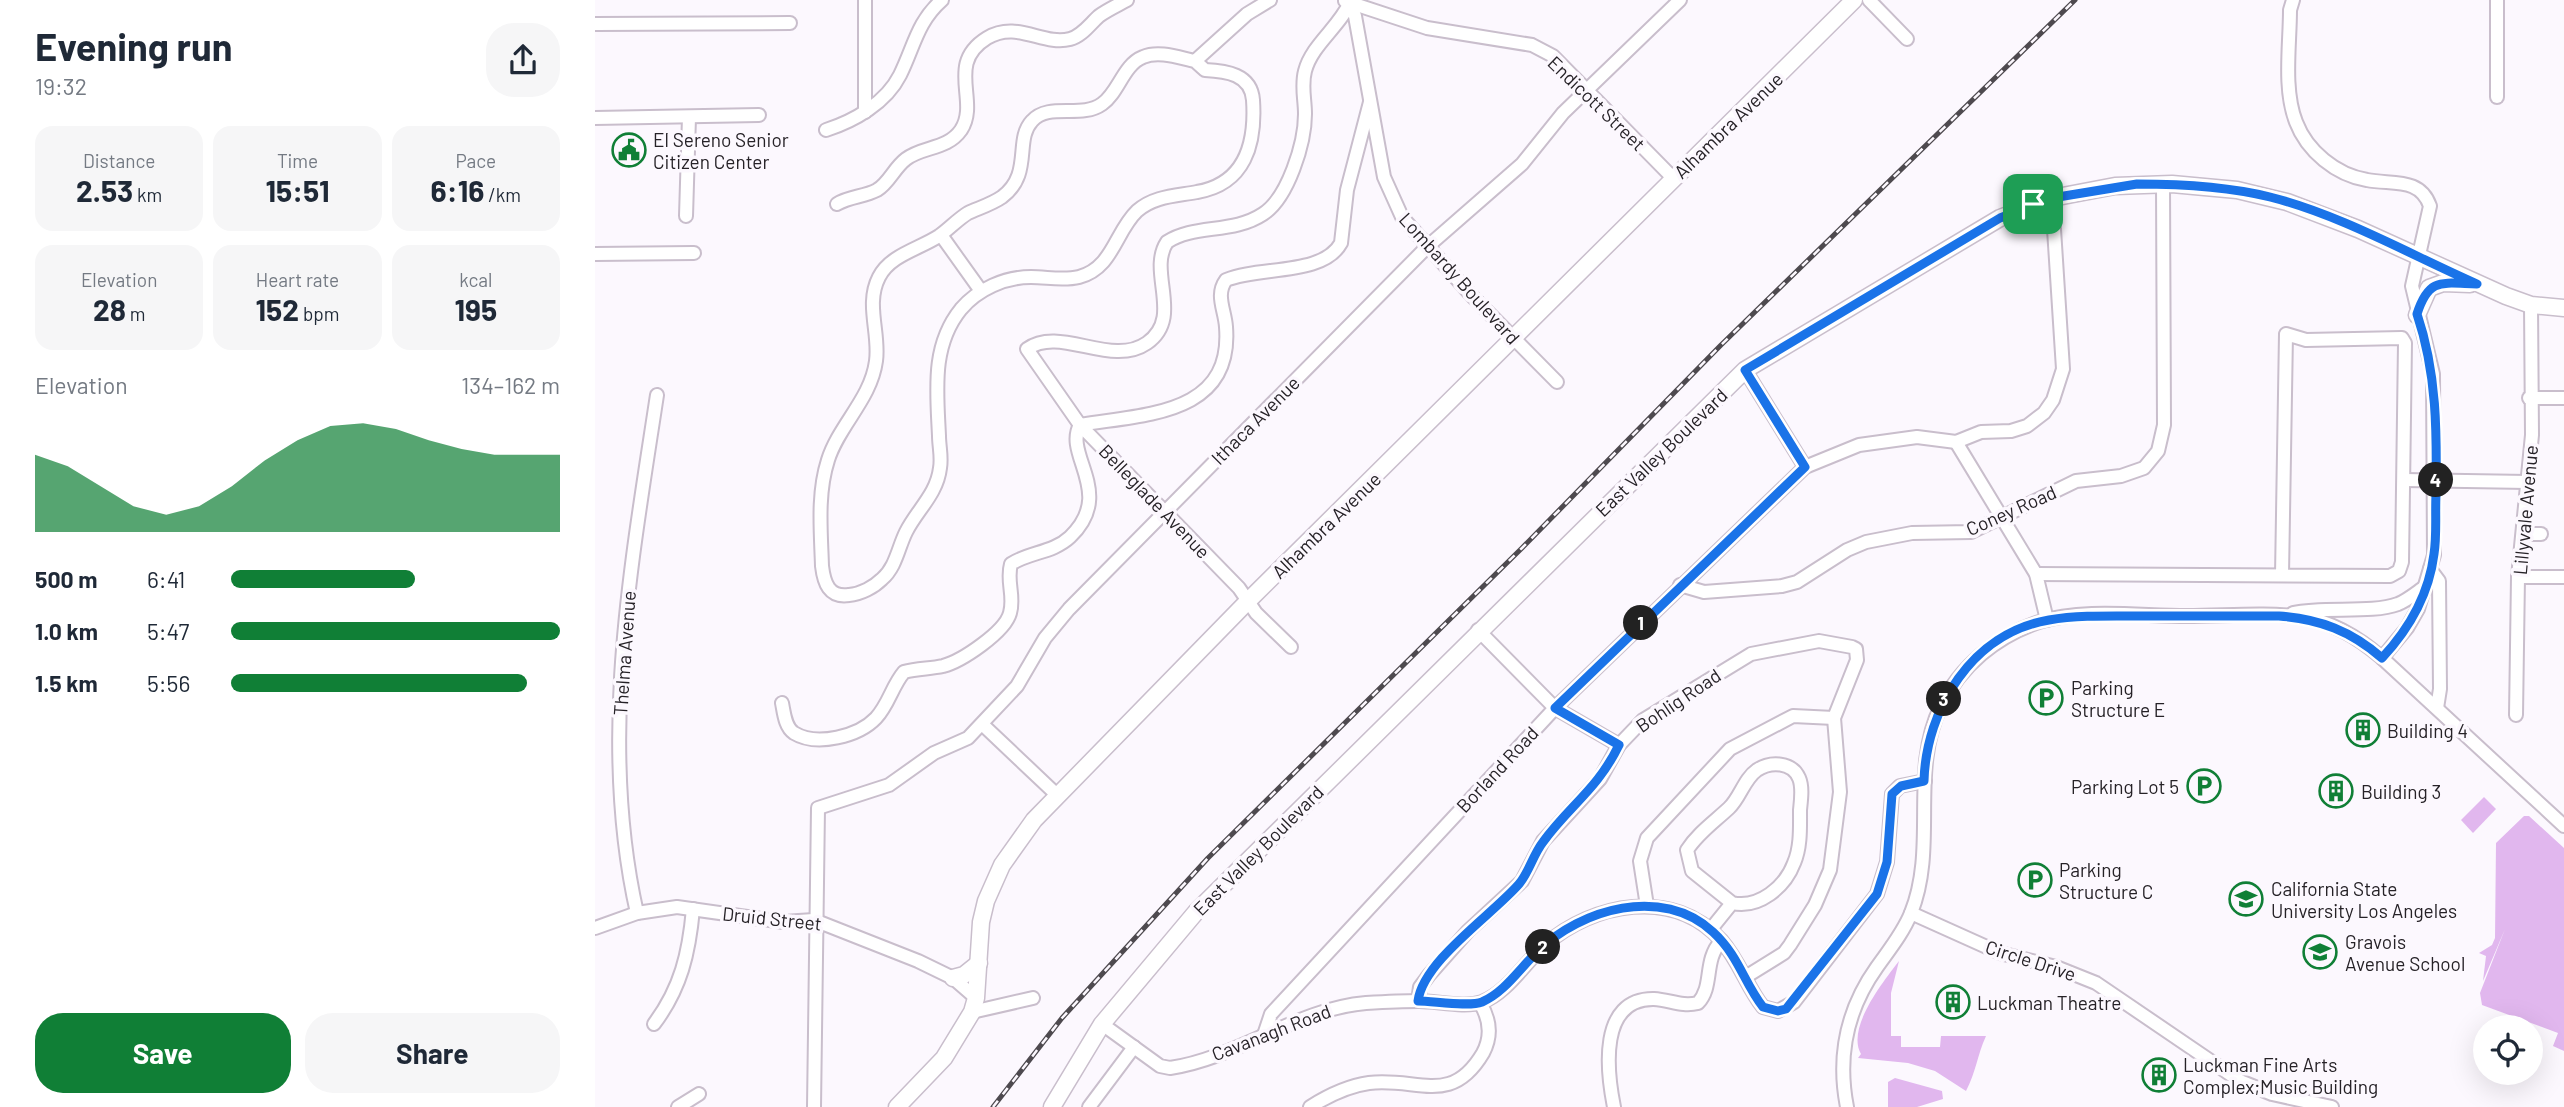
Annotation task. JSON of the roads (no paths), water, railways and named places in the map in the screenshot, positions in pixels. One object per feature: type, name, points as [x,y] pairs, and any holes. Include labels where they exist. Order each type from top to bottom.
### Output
[{"type":"main road","name":"Alhambra Avenue","points":[[897,1107],[944,1058],[974,1005],[981,922],[994,883],[1015,846],[1057,795],[1248,601],[1854,0]]},
{"type":"main road","name":"East Valley Boulevard","points":[[1052,1107],[1102,1024],[1157,955],[1230,876],[1745,370],[2000,218],[2052,198],[2115,186],[2163,184],[2238,190],[2287,202],[2531,305],[2564,308]]},
{"type":"main road","points":[[2417,314],[2427,290],[2436,285],[2477,284]]},
{"type":"main road","points":[[953,978],[964,975],[979,963]]},
{"type":"street","points":[[865,0],[866,112]]},
{"type":"street","points":[[826,130],[866,112],[900,76],[922,22],[943,0]]},
{"type":"street","points":[[837,204],[880,188],[907,159],[954,138],[962,128],[966,115],[963,80],[966,65],[973,50],[988,38],[1004,32],[1025,32],[1059,40],[1072,39],[1101,15],[1127,0]]},
{"type":"street","points":[[1195,61],[1247,14],[1270,0]]},
{"type":"street","name":"Ithaca Avenue","points":[[814,920],[818,808],[889,785],[933,753],[968,738],[1017,686],[1045,638],[1069,609],[1427,247],[1522,164],[1586,91],[1680,0]]},
{"type":"street","points":[[1869,0],[1907,39]]},
{"type":"street","points":[[2293,0],[2290,10],[2290,97],[2295,121],[2304,139],[2330,166],[2366,180],[2408,183],[2421,189],[2430,206],[2430,219],[2416,257],[2411,286],[2433,374],[2436,480],[2434,555],[2426,586],[2407,628],[2382,658]]},
{"type":"street","points":[[2497,0],[2497,97]]},
{"type":"street","name":"Endicott Street","points":[[1348,1],[1427,28],[1532,45],[1553,56],[1673,178]]},
{"type":"street","name":"Lombardy Boulevard","points":[[1348,1],[1355,16],[1389,192],[1402,217],[1512,338],[1557,382]]},
{"type":"street","name":"Belleglade Avenue","points":[[1291,647],[1248,601],[1239,587],[1080,425],[1027,349],[1042,341],[1121,351],[1144,345],[1154,338],[1164,314],[1166,300],[1161,257],[1167,242],[1183,234],[1245,223],[1263,214],[1280,199],[1290,177],[1303,130],[1305,69],[1348,1]]},
{"type":"street","points":[[595,24],[790,23]]},
{"type":"street","points":[[1164,55],[1195,61],[1205,71],[1226,71],[1239,76],[1248,85],[1253,96],[1254,121],[1249,152],[1241,169],[1228,181],[1214,188],[1151,201],[1127,224],[1111,254],[1097,268],[1080,276],[1012,279],[981,291],[963,307],[948,328],[939,351],[937,373],[941,464],[933,492],[911,522],[884,578],[855,594],[841,597],[830,592],[823,579],[822,483],[828,459],[872,379],[877,359],[873,292],[880,275],[896,258],[941,235],[966,214],[1002,198],[1013,186],[1024,158],[1026,129],[1033,119],[1053,111],[1075,113],[1101,105],[1113,94],[1128,68],[1144,56],[1164,55]]},
{"type":"street","points":[[782,703],[786,723],[794,733],[815,739],[849,734],[866,727],[877,717],[904,672],[945,666],[990,639],[1005,625],[1010,611],[1011,595],[1007,577],[1011,564],[1022,557],[1060,545],[1071,536],[1085,517],[1089,500],[1089,479],[1076,439],[1080,425],[1176,409],[1198,398],[1214,380],[1223,359],[1226,327],[1221,291],[1226,280],[1239,274],[1319,262],[1338,250],[1342,243],[1347,190],[1370,102]]},
{"type":"street","points":[[595,118],[759,115]]},
{"type":"street","points":[[686,216],[689,117]]},
{"type":"street","name":"Coney Road","points":[[1679,584],[1704,592],[1782,586],[1797,582],[1847,550],[1866,542],[1912,533],[1971,532],[2076,481],[2121,476],[2144,468],[2158,451],[2164,425],[2163,184]]},
{"type":"street","name":"Borland Road","points":[[1263,1035],[1271,1014],[1555,708],[1679,584],[1805,467],[1859,445],[1917,438],[1956,442],[1982,432],[2011,431],[2027,426],[2044,412],[2059,386],[2063,369],[2052,198]]},
{"type":"street","points":[[941,235],[981,291]]},
{"type":"street","points":[[595,254],[694,253]]},
{"type":"street","name":"Lillyvale Avenue","points":[[2517,715],[2518,577],[2532,435],[2529,398],[2531,305]]},
{"type":"street","points":[[2036,574],[2390,576],[2399,571],[2402,562],[2404,480],[2403,338],[2306,341],[2285,334],[2282,575]]},
{"type":"street","points":[[1745,370],[1805,467]]},
{"type":"street","name":"Thelma Avenue","points":[[637,913],[625,850],[618,703],[624,619],[657,395]]},
{"type":"street","points":[[2529,398],[2564,398]]},
{"type":"street","points":[[1956,442],[2036,574],[2047,620]]},
{"type":"street","points":[[2404,480],[2528,482]]},
{"type":"street","points":[[2523,534],[2541,534]]},
{"type":"street","points":[[2430,569],[2439,581],[2440,689],[2437,708]]},
{"type":"street","points":[[2518,577],[2564,577]]},
{"type":"street","points":[[2279,616],[2316,608],[2384,607],[2397,604],[2426,586]]},
{"type":"street","points":[[1847,1107],[1843,1054],[1852,1014],[1868,981],[1911,913],[1922,870],[1924,781],[1930,733],[1940,707],[1957,679],[1995,644],[2047,620],[2084,616],[2279,616],[2304,618],[2339,629],[2382,658],[2564,826]]},
{"type":"street","points":[[1478,630],[1555,708],[1619,745]]},
{"type":"street","name":"Bohlig Road","points":[[1418,1001],[1420,987],[1429,975],[1468,931],[1522,881],[1543,841],[1600,779],[1619,745],[1643,720],[1751,654],[1819,641],[1856,649],[1857,660],[1834,718]]},
{"type":"street","points":[[1647,906],[1640,861],[1647,838],[1730,749],[1793,716],[1834,718],[1840,792],[1830,870],[1815,905],[1784,953],[1747,976]]},
{"type":"street","points":[[982,724],[1057,795]]},
{"type":"street","points":[[1776,764],[1786,765],[1794,770],[1801,785],[1800,835],[1794,863],[1784,880],[1763,898],[1748,904],[1732,903],[1692,871],[1687,849],[1730,807],[1757,770],[1776,764]]},
{"type":"street","points":[[1310,1107],[1349,1087],[1394,1083],[1435,1088],[1450,1086],[1466,1077],[1485,1049],[1489,1028],[1488,1016],[1480,1003],[1495,995],[1538,951],[1570,925],[1609,910],[1647,906],[1676,912],[1711,929],[1747,976],[1763,1007],[1778,1011],[1794,1002],[1877,894],[1887,862],[1892,794],[1901,786],[1924,781]]},
{"type":"street","points":[[1711,929],[1732,903]]},
{"type":"street","name":"Druid Street","points":[[595,928],[637,913],[667,908],[693,909],[783,922],[814,920],[839,928],[953,978],[974,1005]]},
{"type":"street","points":[[654,1024],[679,984],[690,945],[693,909]]},
{"type":"street","name":"Circle Drive","points":[[1911,913],[2000,953],[2056,967],[2096,983],[2240,1081],[2272,1094],[2332,1107]]},
{"type":"street","points":[[814,920],[814,1107]]},
{"type":"street","points":[[1615,1107],[1609,1041],[1620,1016],[1638,1002],[1652,999],[1688,1006],[1697,1003],[1704,996],[1709,959],[1721,940]]},
{"type":"street","points":[[974,1005],[1033,998]]},
{"type":"street","name":"Cavanagh Road","points":[[1102,1024],[1160,1066],[1170,1068],[1338,1006],[1418,1001],[1480,1003]]},
{"type":"street","points":[[1089,1107],[1134,1047]]},
{"type":"street","points":[[678,1107],[699,1094]]},
{"type":"railway","points":[[993,1107],[1062,1018],[1208,858],[1522,548],[1721,345],[2075,0]]},
{"type":"place","name":"El Sereno Senior Citizen Center","points":[[629,150]]},
{"type":"place","name":"Parking Structure E","points":[[2046,698]]},
{"type":"place","name":"Building 4","points":[[2363,730]]},
{"type":"place","name":"Parking Lot 5","points":[[2204,786]]},
{"type":"place","name":"Building 3","points":[[2336,791]]},
{"type":"place","name":"Parking Structure C","points":[[2035,880]]},
{"type":"place","name":"California State University Los Angeles","points":[[2246,899]]},
{"type":"place","name":"Gravois Avenue School","points":[[2320,952]]},
{"type":"place","name":"Luckman Theatre","points":[[1953,1002]]},
{"type":"place","name":"Luckman Fine Arts Complex;Music Building","points":[[2159,1075]]}]
